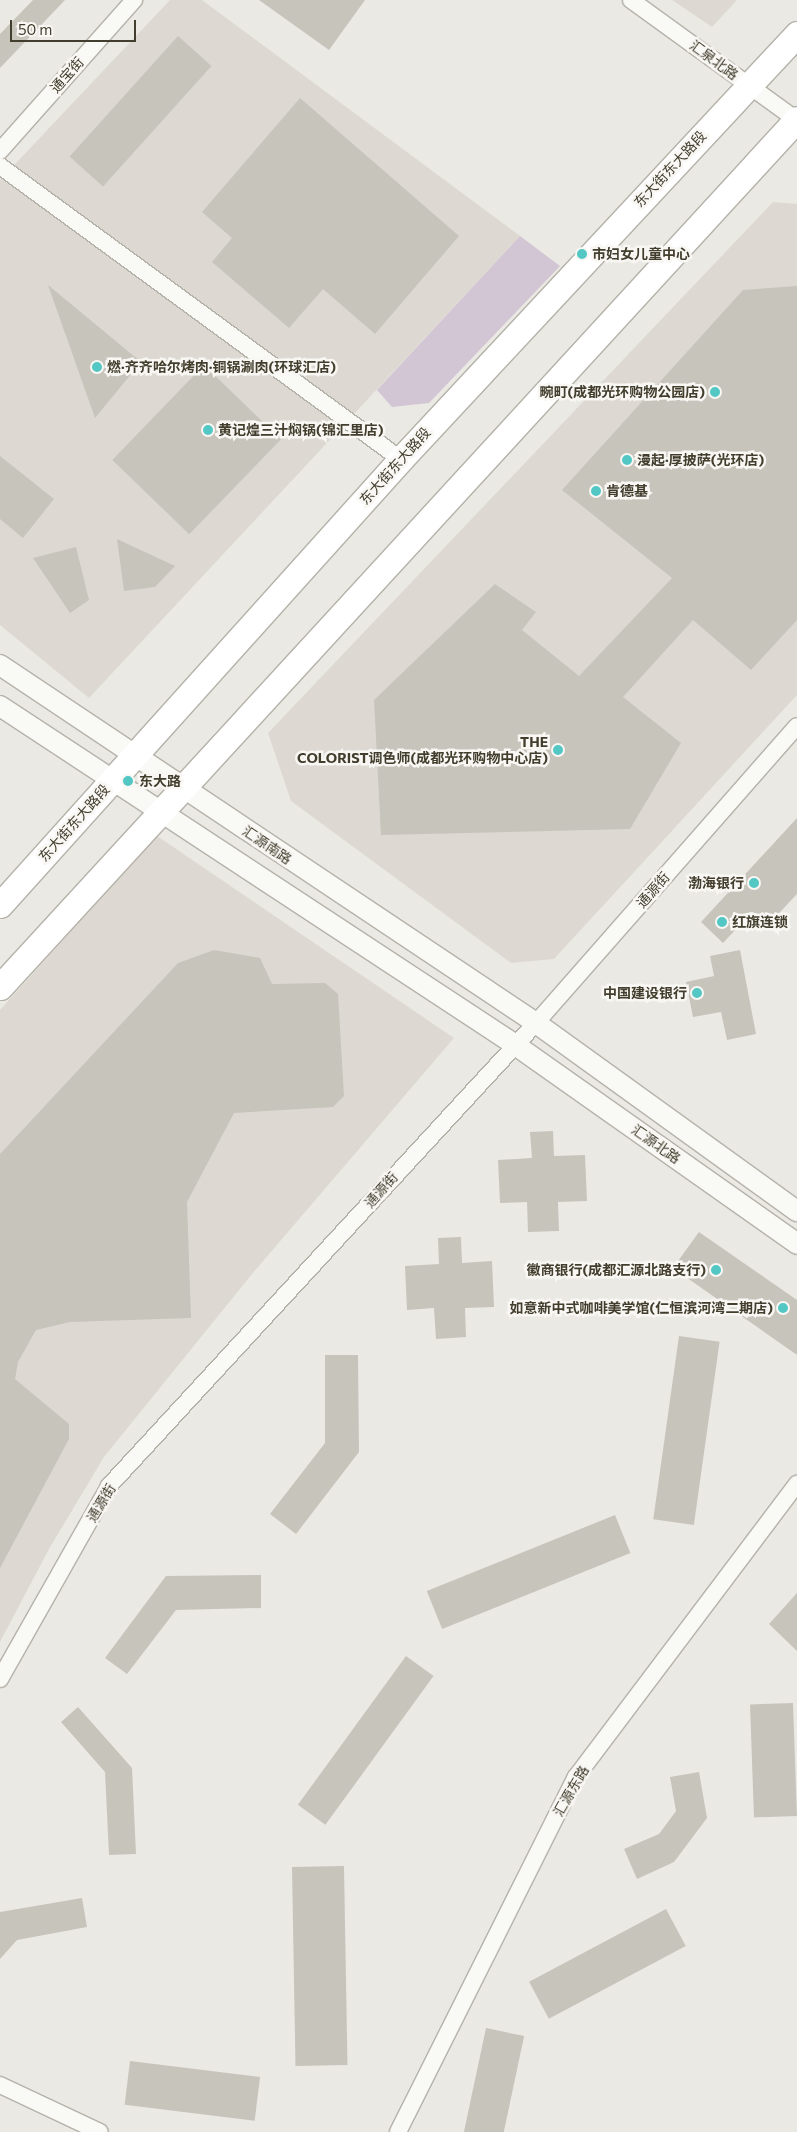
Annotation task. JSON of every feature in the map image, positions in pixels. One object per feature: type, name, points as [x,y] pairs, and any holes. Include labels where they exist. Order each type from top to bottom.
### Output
[{"type":"main road","name":"东大街东大路段","points":[[0,905],[401,459],[797,34]]},
{"type":"main road","points":[[0,988],[797,119]]},
{"type":"street","name":"通宝街","points":[[0,151],[134,0]]},
{"type":"street","name":"汇泉北路","points":[[631,0],[797,119]]},
{"type":"street","points":[[0,166],[401,459]]},
{"type":"street","name":"汇源南路","points":[[0,665],[536,1023]]},
{"type":"street","points":[[0,706],[158,814],[514,1044]]},
{"type":"street","name":"通源街","points":[[0,1679],[109,1486],[514,1044],[536,1023],[797,726]]},
{"type":"street","name":"汇源北路","points":[[536,1023],[797,1211]]},
{"type":"street","name":"汇源北路","points":[[514,1044],[797,1244]]},
{"type":"street","name":"汇源东路","points":[[398,2132],[576,1777],[797,1484]]},
{"type":"street","points":[[0,2085],[100,2132]]},
{"type":"shaded area","points":[[170,0],[202,0],[520,236],[89,698],[0,625],[0,180]]},
{"type":"shaded area","points":[[672,0],[737,0],[712,27]]},
{"type":"shaded area","points":[[773,202],[797,204],[797,695],[554,959],[511,963],[291,801],[268,733]]},
{"type":"shaded area","points":[[520,236],[560,266],[429,403],[392,407],[377,390]]},
{"type":"shaded area","points":[[157,836],[454,1038],[252,1274],[104,1457],[49,1549],[0,1642],[0,1010]]},
{"type":"building","points":[[33,0],[65,0],[0,68],[0,34]]},
{"type":"building","points":[[259,0],[365,0],[329,50]]},
{"type":"building","points":[[178,36],[211,66],[103,187],[70,156]]},
{"type":"building","points":[[300,98],[459,236],[375,334],[323,289],[289,328],[212,262],[232,238],[202,212]]},
{"type":"building","points":[[48,285],[141,362],[95,418]]},
{"type":"building","points":[[797,286],[797,620],[751,670],[693,620],[623,697],[681,743],[630,829],[381,835],[374,700],[495,584],[536,612],[522,630],[579,676],[672,578],[562,490],[743,290]]},
{"type":"building","points":[[204,365],[281,439],[189,534],[112,460]]},
{"type":"building","points":[[0,456],[54,499],[23,538],[0,519]]},
{"type":"building","points":[[117,539],[175,566],[155,587],[124,591]]},
{"type":"building","points":[[76,547],[89,600],[70,613],[33,558]]},
{"type":"building","points":[[797,818],[797,894],[766,927],[751,913],[723,943],[701,922]]},
{"type":"building","points":[[214,950],[260,958],[272,984],[325,983],[338,994],[344,1096],[333,1107],[234,1113],[187,1202],[191,1318],[70,1322],[36,1330],[18,1362],[15,1379],[69,1424],[69,1439],[0,1568],[0,1154],[178,963]]},
{"type":"building","points":[[740,950],[756,1034],[727,1040],[721,1012],[693,1017],[686,982],[714,976],[710,956]]},
{"type":"building","points":[[553,1131],[554,1156],[585,1155],[587,1201],[558,1202],[559,1231],[528,1232],[527,1202],[500,1203],[498,1160],[532,1158],[530,1132]]},
{"type":"building","points":[[699,1232],[797,1300],[797,1355],[673,1268]]},
{"type":"building","points":[[461,1237],[462,1263],[492,1261],[494,1307],[465,1308],[466,1337],[436,1339],[434,1308],[407,1310],[405,1266],[439,1264],[438,1238]]},
{"type":"building","points":[[679,1336],[720,1342],[694,1525],[653,1519]]},
{"type":"building","points":[[325,1355],[358,1355],[359,1452],[296,1534],[270,1514],[325,1443]]},
{"type":"building","points":[[615,1515],[630,1553],[442,1629],[427,1591]]},
{"type":"building","points":[[261,1575],[261,1608],[176,1610],[127,1674],[105,1658],[166,1576]]},
{"type":"building","points":[[797,1593],[797,1651],[769,1624]]},
{"type":"building","points":[[406,1656],[434,1676],[325,1825],[298,1805]]},
{"type":"building","points":[[793,1703],[797,1816],[754,1817],[750,1705]]},
{"type":"building","points":[[78,1707],[132,1768],[136,1854],[109,1855],[105,1772],[61,1722]]},
{"type":"building","points":[[699,1772],[707,1818],[674,1862],[637,1879],[624,1849],[659,1834],[676,1811],[670,1777]]},
{"type":"building","points":[[344,1866],[347,2065],[295,2066],[292,1867]]},
{"type":"building","points":[[82,1898],[87,1927],[17,1940],[0,1959],[0,1912]]},
{"type":"building","points":[[666,1909],[686,1946],[549,2019],[529,1982]]},
{"type":"building","points":[[486,2028],[524,2036],[504,2132],[464,2132]]},
{"type":"building","points":[[130,2061],[260,2077],[255,2121],[125,2105]]},
{"type":"place","name":"市妇女儿童中心","points":[[582,254]]},
{"type":"place","name":"燃·齐齐哈尔烤肉·铜锅涮肉(环球汇店)","points":[[97,367]]},
{"type":"place","name":"畹町(成都光环购物公园店)","points":[[715,392]]},
{"type":"place","name":"黄记煌三汁焖锅(锦汇里店)","points":[[208,430]]},
{"type":"place","name":"漫起·厚披萨(光环店)","points":[[627,460]]},
{"type":"place","name":"肯德基","points":[[596,491]]},
{"type":"place","name":"THE COLORIST调色师(成都光环购物中心店)","points":[[558,750]]},
{"type":"place","name":"东大路","points":[[128,781]]},
{"type":"place","name":"渤海银行","points":[[754,883]]},
{"type":"place","name":"红旗连锁","points":[[722,922]]},
{"type":"place","name":"中国建设银行","points":[[697,993]]},
{"type":"place","name":"徽商银行(成都汇源北路支行)","points":[[716,1270]]},
{"type":"place","name":"如意新中式咖啡美学馆(仁恒滨河湾二期店)","points":[[783,1308]]}]
